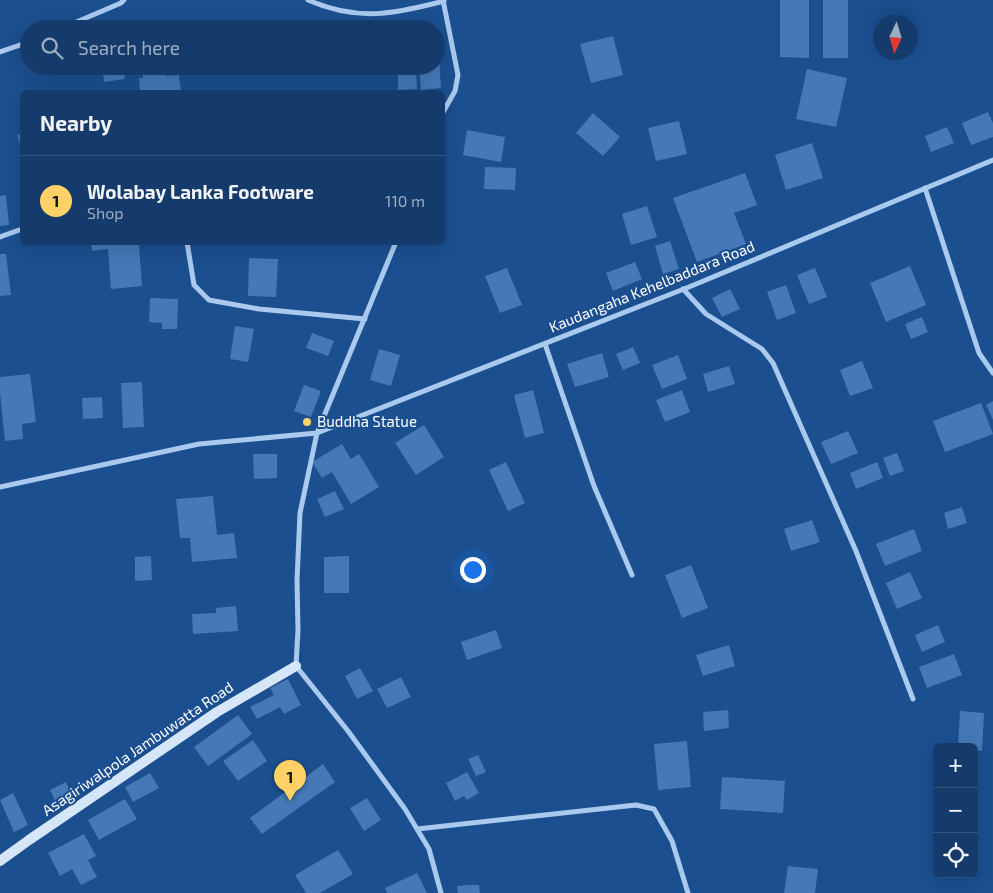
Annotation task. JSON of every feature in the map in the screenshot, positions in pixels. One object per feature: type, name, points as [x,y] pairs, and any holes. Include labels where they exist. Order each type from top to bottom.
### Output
[{"type":"street","points":[[81,20],[124,0]]},
{"type":"street","points":[[308,0],[326,8],[370,15],[406,11],[443,1],[458,75],[454,91],[445,108]]},
{"type":"street","points":[[0,52],[20,45]]},
{"type":"street","name":"Kaudangaha Kehelbaddara Road","points":[[0,487],[199,444],[317,434],[683,289],[993,160]]},
{"type":"street","points":[[925,188],[979,354],[993,373]]},
{"type":"street","points":[[0,237],[20,230]]},
{"type":"street","points":[[187,245],[194,285],[209,300],[259,309],[365,319]]},
{"type":"street","points":[[395,245],[317,434],[300,513],[296,666],[348,730],[417,829],[429,849],[441,893]]},
{"type":"street","points":[[683,289],[706,314],[762,349],[773,363],[856,551],[913,699]]},
{"type":"street","points":[[545,344],[594,486],[632,575]]},
{"type":"street","name":"Asagiriwalpola Jambuwatta Road","points":[[0,861],[217,712],[296,666]]},
{"type":"street","points":[[417,829],[636,805],[654,809],[672,841],[688,893]]},
{"type":"building","points":[[780,0],[809,0],[809,58],[780,57]]},
{"type":"building","points":[[823,0],[848,0],[848,58],[823,58]]},
{"type":"building","points":[[613,36],[623,75],[591,83],[580,44]]},
{"type":"building","points":[[807,69],[847,78],[836,127],[796,119]]},
{"type":"building","points":[[103,75],[124,75],[125,79],[104,82]]},
{"type":"building","points":[[143,75],[179,75],[181,90],[140,90],[139,78],[143,78]]},
{"type":"building","points":[[398,75],[416,75],[417,89],[398,90]]},
{"type":"building","points":[[420,75],[440,75],[441,88],[421,90]]},
{"type":"building","points":[[988,112],[993,123],[993,137],[971,145],[962,123]]},
{"type":"building","points":[[593,113],[620,137],[603,156],[576,133]]},
{"type":"building","points":[[679,121],[687,154],[656,161],[648,128]]},
{"type":"building","points":[[947,127],[954,143],[931,152],[925,136]]},
{"type":"building","points":[[467,130],[505,137],[501,162],[463,155]]},
{"type":"building","points":[[812,143],[823,178],[786,190],[775,155]]},
{"type":"building","points":[[485,167],[516,168],[515,190],[484,189]]},
{"type":"building","points":[[745,173],[757,205],[734,213],[746,244],[697,262],[673,198]]},
{"type":"building","points":[[6,195],[9,225],[0,226],[0,196]]},
{"type":"building","points":[[647,206],[657,237],[631,245],[622,214]]},
{"type":"building","points":[[670,241],[679,269],[663,274],[655,246]]},
{"type":"building","points":[[91,245],[139,245],[142,286],[111,289],[108,249],[92,251]]},
{"type":"building","points":[[0,254],[6,254],[11,295],[0,296]]},
{"type":"building","points":[[249,258],[278,259],[276,297],[248,296]]},
{"type":"building","points":[[635,262],[642,279],[613,291],[606,273]]},
{"type":"building","points":[[910,266],[926,305],[886,322],[870,283]]},
{"type":"building","points":[[507,268],[522,305],[500,313],[485,276]]},
{"type":"building","points":[[815,268],[827,297],[809,304],[797,275]]},
{"type":"building","points":[[786,285],[796,313],[777,320],[767,292]]},
{"type":"building","points":[[730,289],[740,309],[722,317],[712,298]]},
{"type":"building","points":[[150,298],[178,299],[177,329],[162,329],[162,323],[149,322]]},
{"type":"building","points":[[922,317],[928,332],[911,339],[905,324]]},
{"type":"building","points":[[235,326],[254,329],[248,362],[230,359]]},
{"type":"building","points":[[312,333],[334,341],[328,356],[306,348]]},
{"type":"building","points":[[633,347],[640,363],[623,370],[616,354]]},
{"type":"building","points":[[379,349],[400,355],[391,386],[370,380]]},
{"type":"building","points":[[602,353],[609,377],[575,387],[567,364]]},
{"type":"building","points":[[678,355],[687,379],[662,389],[652,365]]},
{"type":"building","points":[[862,361],[873,388],[850,396],[840,370]]},
{"type":"building","points":[[729,366],[735,384],[708,392],[703,374]]},
{"type":"building","points":[[30,374],[36,422],[22,424],[23,439],[5,441],[0,377]]},
{"type":"building","points":[[142,382],[144,427],[123,428],[121,383]]},
{"type":"building","points":[[304,385],[321,391],[311,417],[294,411]]},
{"type":"building","points":[[533,390],[544,433],[525,438],[514,395]]},
{"type":"building","points":[[682,390],[690,412],[665,422],[656,400]]},
{"type":"building","points":[[102,397],[103,418],[83,419],[82,398]]},
{"type":"building","points":[[993,401],[993,420],[986,405]]},
{"type":"building","points":[[981,403],[993,434],[945,452],[933,421]]},
{"type":"building","points":[[424,425],[444,457],[416,475],[395,443]]},
{"type":"building","points":[[848,431],[858,453],[831,464],[821,442]]},
{"type":"building","points":[[342,444],[351,459],[359,454],[379,487],[351,504],[332,472],[322,478],[312,462]]},
{"type":"building","points":[[897,453],[904,471],[890,476],[883,458]]},
{"type":"building","points":[[253,454],[277,454],[277,478],[254,479]]},
{"type":"building","points":[[506,462],[525,503],[508,511],[489,470]]},
{"type":"building","points":[[877,462],[883,478],[856,489],[850,473]]},
{"type":"building","points":[[335,491],[344,509],[325,517],[317,499]]},
{"type":"building","points":[[213,496],[217,535],[234,533],[237,558],[192,562],[190,538],[180,538],[176,499]]},
{"type":"building","points":[[962,507],[967,523],[948,529],[944,513]]},
{"type":"building","points":[[812,520],[820,542],[791,551],[784,529]]},
{"type":"building","points":[[914,529],[922,551],[885,566],[876,544]]},
{"type":"building","points":[[151,556],[152,580],[135,581],[135,557]]},
{"type":"building","points":[[349,556],[349,593],[324,593],[324,557]]},
{"type":"building","points":[[691,565],[708,608],[682,618],[665,575]]},
{"type":"building","points":[[910,572],[922,598],[897,609],[886,583]]},
{"type":"building","points":[[236,606],[238,631],[193,634],[192,614],[216,613],[216,608]]},
{"type":"building","points":[[938,625],[945,642],[922,652],[915,635]]},
{"type":"building","points":[[496,630],[502,648],[467,660],[461,642]]},
{"type":"building","points":[[729,645],[735,666],[703,676],[696,655]]},
{"type":"building","points":[[954,654],[962,675],[927,688],[919,667]]},
{"type":"building","points":[[360,668],[373,691],[357,699],[345,676]]},
{"type":"building","points":[[401,677],[411,697],[387,708],[377,689]]},
{"type":"building","points":[[288,679],[301,705],[284,714],[280,707],[257,719],[250,707],[274,695],[270,688]]},
{"type":"building","points":[[728,710],[729,728],[704,731],[703,712]]},
{"type":"building","points":[[960,711],[984,713],[982,751],[978,750],[978,743],[958,743]]},
{"type":"building","points":[[238,715],[252,734],[208,766],[194,747]]},
{"type":"building","points":[[253,740],[267,761],[238,781],[223,761]]},
{"type":"building","points":[[687,741],[691,787],[658,790],[654,744]]},
{"type":"building","points":[[478,755],[486,772],[476,776],[468,759]]},
{"type":"building","points":[[323,764],[335,782],[262,834],[250,818]]},
{"type":"building","points":[[467,772],[479,793],[467,800],[464,796],[455,801],[446,783]]},
{"type":"building","points":[[150,773],[159,788],[133,802],[125,787]]},
{"type":"building","points":[[722,777],[785,781],[783,813],[720,809]]},
{"type":"building","points":[[66,782],[74,799],[58,807],[50,790]]},
{"type":"building","points":[[13,793],[28,825],[14,832],[0,800]]},
{"type":"building","points":[[367,798],[381,820],[364,831],[350,808]]},
{"type":"building","points":[[125,799],[137,819],[99,840],[88,820]]},
{"type":"building","points":[[84,834],[96,856],[88,860],[97,877],[81,885],[72,869],[60,876],[48,853]]},
{"type":"building","points":[[338,850],[353,874],[320,893],[306,893],[295,875]]},
{"type":"building","points":[[788,866],[818,869],[815,893],[784,893]]},
{"type":"building","points":[[417,873],[427,893],[387,893],[385,888]]},
{"type":"building","points":[[479,885],[480,893],[458,893],[457,886]]},
{"type":"place","name":"Buddha Statue","points":[[307,422]]},
{"type":"place","name":"Wolabay Lanka Footware","points":[[290,801]]}]
